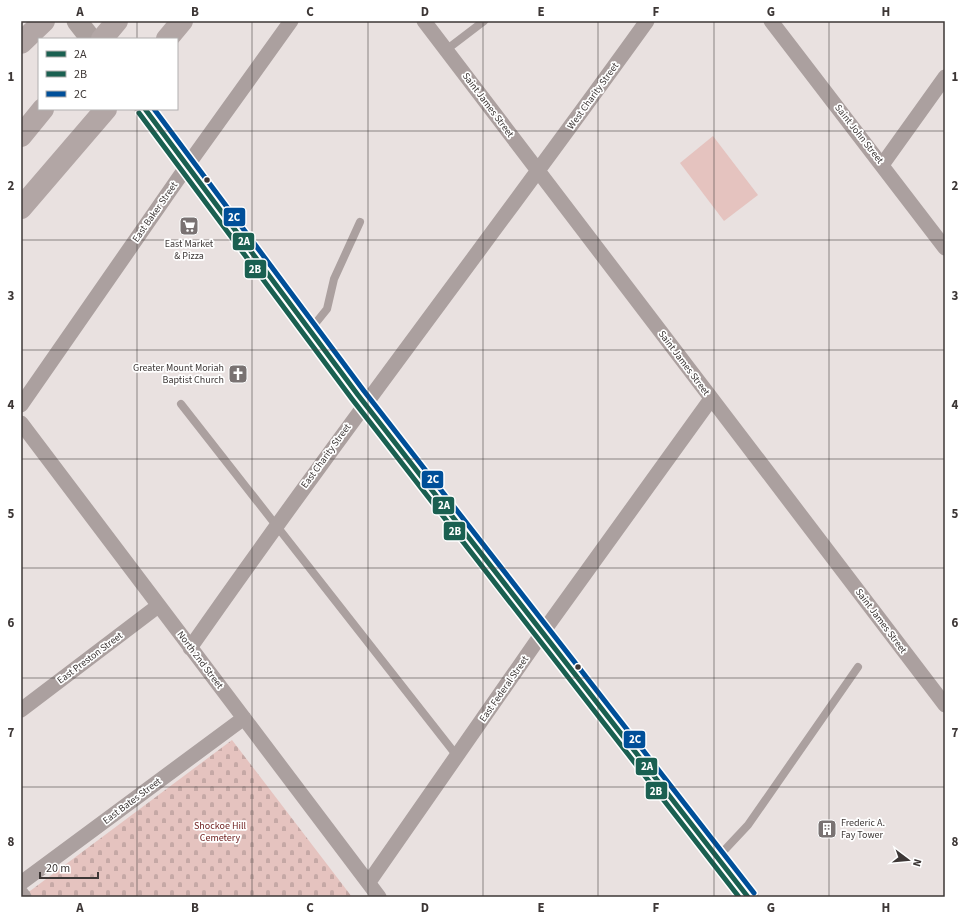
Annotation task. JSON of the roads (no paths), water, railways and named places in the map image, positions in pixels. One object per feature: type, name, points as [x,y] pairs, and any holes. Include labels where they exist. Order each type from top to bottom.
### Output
[{"type":"highway","points":[[21,43],[44,21]]},
{"type":"highway","points":[[103,38],[117,21]]},
{"type":"highway","points":[[168,38],[182,21]]},
{"type":"highway","points":[[21,136],[42,110]]},
{"type":"highway","points":[[21,208],[105,110]]},
{"type":"street","points":[[77,21],[90,38]]},
{"type":"street","name":"East Baker Street","points":[[21,405],[187,166],[291,21]]},
{"type":"street","name":"Saint James Street","points":[[424,21],[945,705]]},
{"type":"street","name":"West Charity Street","points":[[538,172],[647,21]]},
{"type":"street","name":"Saint John Street","points":[[771,21],[945,248]]},
{"type":"street","points":[[882,165],[945,77]]},
{"type":"street","points":[[146,110],[364,404],[748,897]]},
{"type":"street","name":"East Charity Street","points":[[190,648],[276,525],[364,404],[538,172]]},
{"type":"street","name":"East Federal Street","points":[[369,882],[543,632],[711,399]]},
{"type":"street","name":"North 2nd Street","points":[[21,423],[379,897]]},
{"type":"street","name":"East Preston Street","points":[[21,710],[158,606]]},
{"type":"street","name":"East Bates Street","points":[[21,883],[244,718]]},
{"type":"street","points":[[21,893],[24,897]]},
{"type":"lane","points":[[446,50],[484,21]]},
{"type":"lane","points":[[309,330],[327,309],[334,279],[360,222]]},
{"type":"lane","points":[[181,404],[457,756]]},
{"type":"lane","points":[[718,857],[748,825],[858,667]]},
{"type":"place","name":"East Market & Pizza","points":[[189,226]]},
{"type":"place","name":"Greater Mount Moriah Baptist Church","points":[[238,374]]},
{"type":"place","name":"Frederic A. Fay Tower","points":[[827,829]]},
{"type":"park label","name":"Shockoe Hill Cemetery","points":[[220,832]]}]
